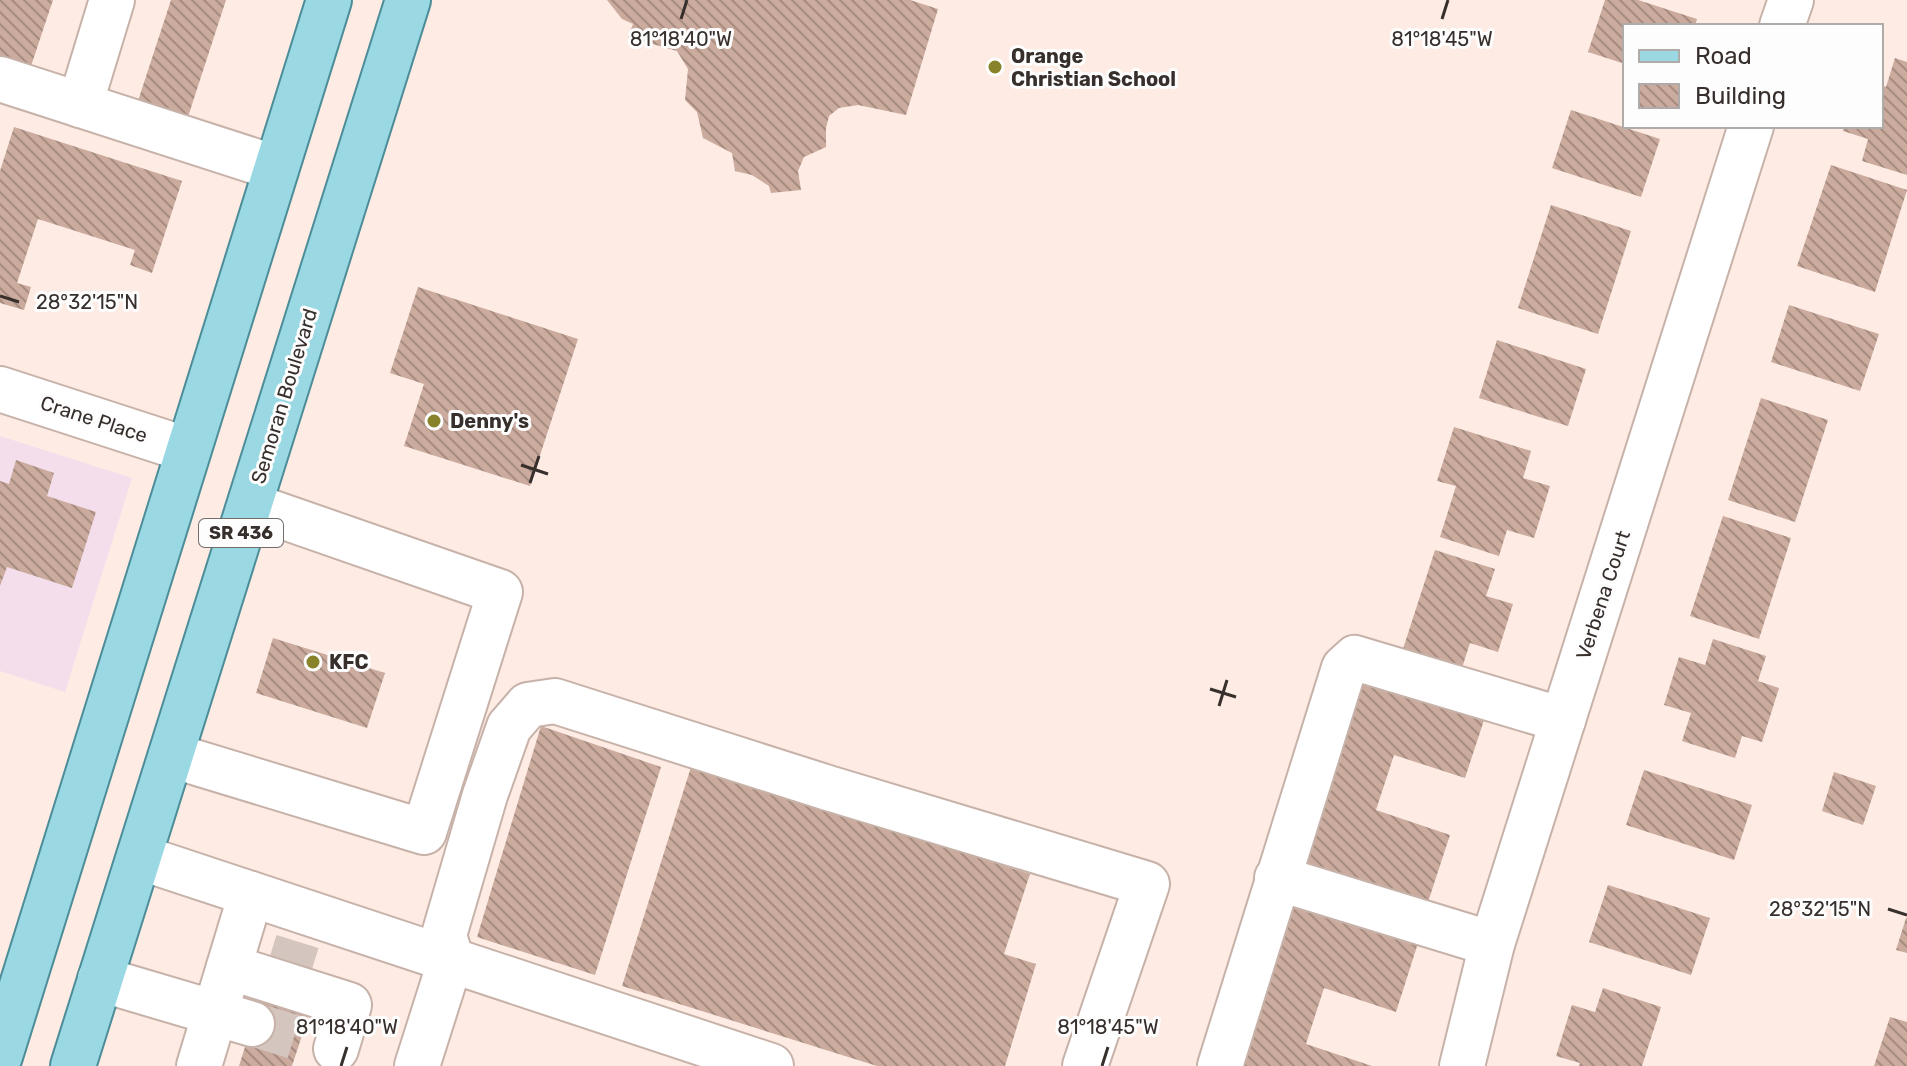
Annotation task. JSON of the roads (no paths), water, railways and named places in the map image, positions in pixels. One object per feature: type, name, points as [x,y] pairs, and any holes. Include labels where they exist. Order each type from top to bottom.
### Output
[{"type":"main road","points":[[0,1056],[8,1001],[188,450],[329,0]]},
{"type":"main road","name":"Semoran Boulevard","points":[[73,1066],[408,0]]},
{"type":"street","points":[[80,105],[112,0]]},
{"type":"street","points":[[1783,24],[1791,0]]},
{"type":"street","points":[[0,79],[276,168]]},
{"type":"street","name":"Verbena Court","points":[[1462,1066],[1492,944],[1750,128]]},
{"type":"street","name":"Crane Place","points":[[0,389],[188,450]]},
{"type":"street","points":[[171,755],[424,832],[500,592],[250,505]]},
{"type":"street","points":[[1220,1066],[1344,668],[1355,658],[1563,720]]},
{"type":"street","points":[[417,1066],[451,959],[444,935],[485,795],[509,727],[528,705],[555,701],[828,788],[1147,884],[1085,1066]]},
{"type":"street","points":[[139,857],[771,1066]]},
{"type":"street","points":[[1277,878],[1492,944]]},
{"type":"street","points":[[199,1066],[233,1019],[245,956],[251,894]]},
{"type":"street","points":[[245,956],[336,988],[323,1051]]},
{"type":"street","points":[[100,979],[233,1019]]},
{"type":"tunnel","points":[[270,956],[322,972]]},
{"type":"tunnel","points":[[252,1024],[301,1039]]},
{"type":"place","name":"Orange Christian School","points":[[995,67]]},
{"type":"place","name":"Denny's","points":[[434,421]]},
{"type":"place","name":"KFC","points":[[313,662]]}]
